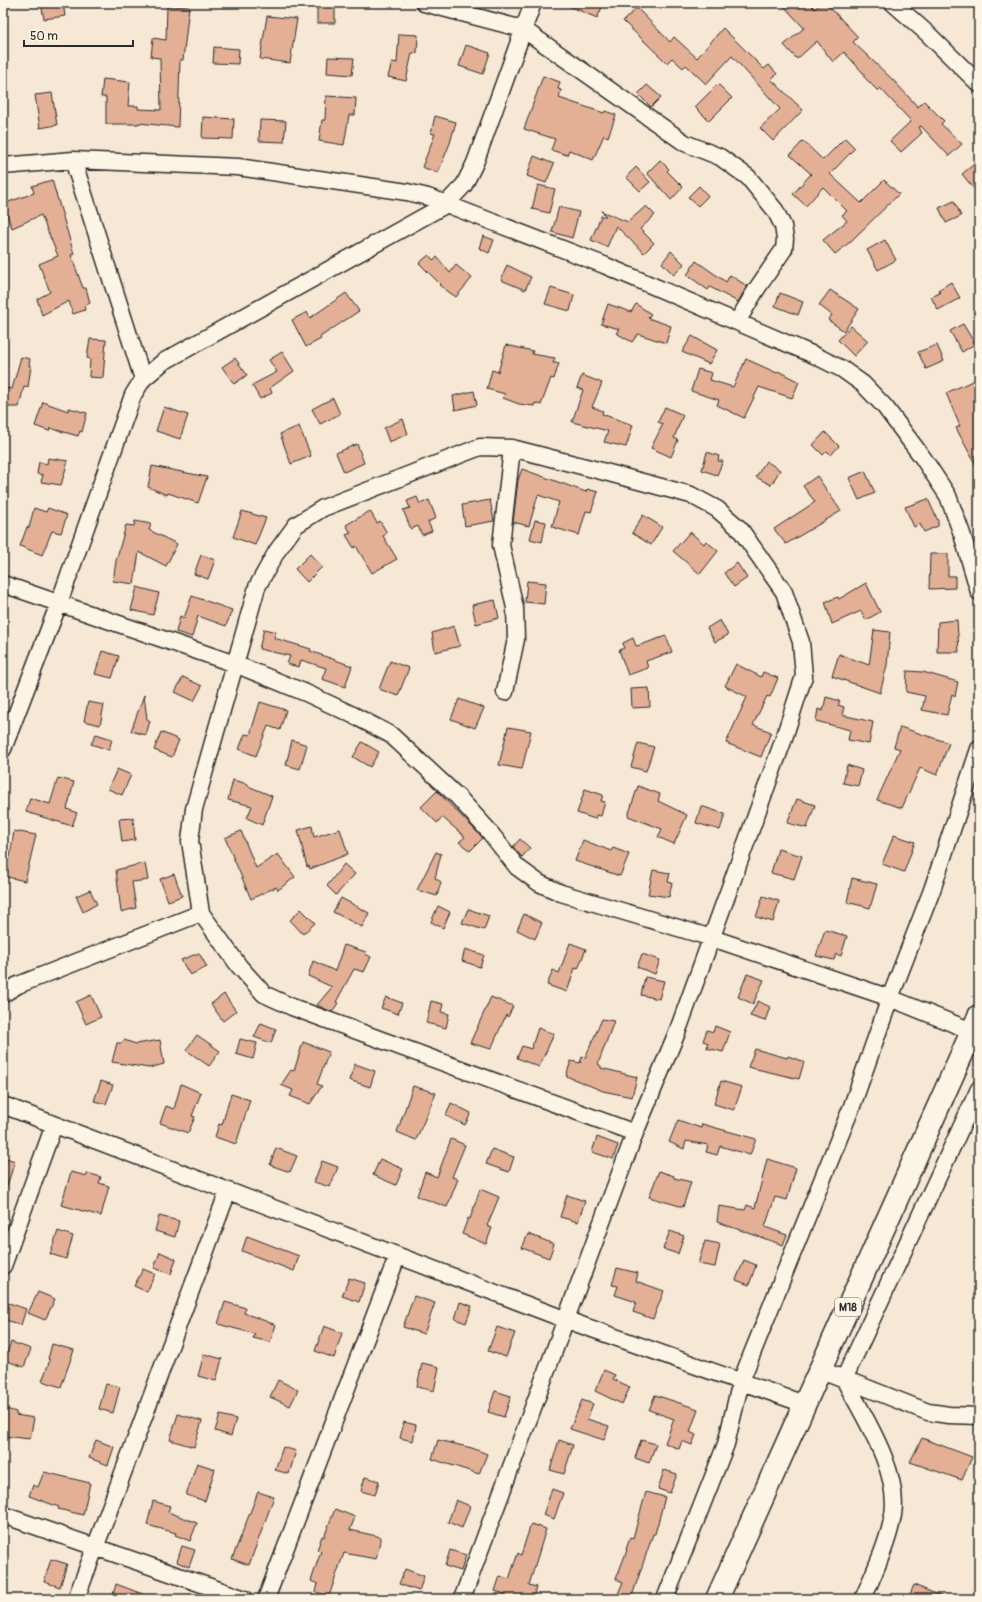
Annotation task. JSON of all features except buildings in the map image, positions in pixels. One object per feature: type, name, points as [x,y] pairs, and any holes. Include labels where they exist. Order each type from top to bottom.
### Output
[{"type":"main road","name":"M18","points":[[717,1599],[804,1404],[977,1027]]},
{"type":"street","points":[[424,3],[523,29],[685,143],[720,157],[748,177],[775,210],[783,226],[785,239],[784,249],[756,290],[737,322]]},
{"type":"street","points":[[3,749],[60,603],[133,395],[143,379],[163,362],[445,204],[464,185],[475,163],[533,3]]},
{"type":"street","points":[[893,3],[979,83]]},
{"type":"street","points":[[73,160],[143,379]]},
{"type":"street","points":[[3,166],[73,160],[238,167],[407,192],[445,204],[604,265],[737,322],[842,369],[863,384],[885,407],[948,496],[962,534],[979,592]]},
{"type":"street","points":[[462,1599],[495,1513],[564,1319],[635,1133],[678,1030],[782,744],[804,676],[801,642],[784,592],[740,529],[717,509],[691,495],[512,448],[480,447],[323,508],[296,524],[277,550],[258,587],[194,809],[190,841],[201,913],[239,966],[264,994],[292,1007],[635,1133]]},
{"type":"street","points":[[504,692],[516,639],[515,608],[501,545],[502,528],[509,490],[512,448]]},
{"type":"street","points":[[3,584],[235,664],[326,702],[391,735],[458,797],[488,830],[517,867],[539,883],[561,893],[712,938],[977,1027]]},
{"type":"street","points":[[665,1599],[726,1444],[741,1381],[852,1106],[890,998],[932,890],[979,750]]},
{"type":"street","points":[[3,994],[18,985],[201,913]]},
{"type":"street","points":[[844,1379],[979,1090]]},
{"type":"street","points":[[3,1105],[397,1257],[564,1319],[804,1404]]},
{"type":"street","points":[[3,1266],[54,1125]]},
{"type":"street","points":[[76,1599],[228,1191]]},
{"type":"street","points":[[266,1599],[397,1257]]},
{"type":"street","points":[[820,1370],[928,1412],[950,1415],[979,1416]]},
{"type":"street","points":[[844,1379],[883,1456],[892,1488],[893,1515],[883,1552],[863,1599]]},
{"type":"street","points":[[3,1515],[245,1599]]}]
